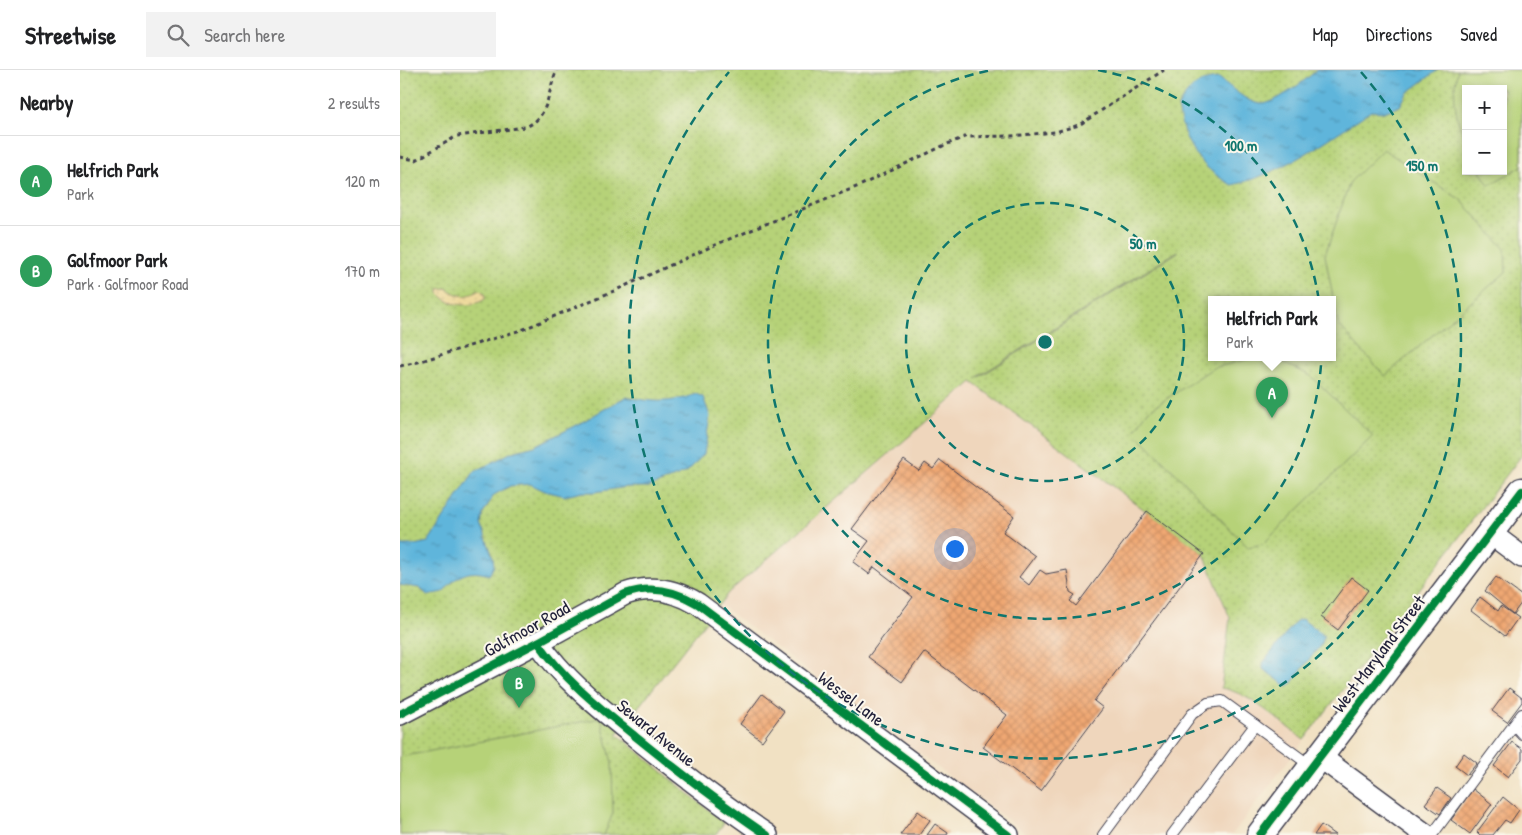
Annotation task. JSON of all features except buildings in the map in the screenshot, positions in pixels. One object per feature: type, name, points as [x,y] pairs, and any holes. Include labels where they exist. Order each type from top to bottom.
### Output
[{"type":"street","name":"West Maryland Street","points":[[1260,835],[1522,491]]},
{"type":"street","points":[[1490,533],[1522,557]]},
{"type":"street","name":"Golfmoor Road","points":[[400,714],[538,642],[624,594],[649,588],[673,592]]},
{"type":"street","name":"Wessel Lane","points":[[673,592],[683,595],[698,604],[1008,835]]},
{"type":"street","name":"Seward Avenue","points":[[538,642],[549,658],[585,696],[686,778],[767,835]]},
{"type":"street","points":[[1316,761],[1426,835]]},
{"type":"lane","points":[[1103,835],[1192,714],[1208,703],[1222,701],[1255,725],[1316,761]]},
{"type":"lane","points":[[1432,835],[1522,714]]},
{"type":"lane","points":[[1172,835],[1255,725]]},
{"type":"lane","points":[[1514,725],[1522,734]]},
{"type":"path","points":[[400,158],[416,160],[457,136],[526,127],[535,124],[543,114],[557,70]]},
{"type":"path","points":[[400,366],[524,329],[717,244],[859,186],[965,137],[1029,135],[1055,132],[1079,125],[1164,70]]},
{"type":"shaded area","points":[[972,382],[1204,554],[1230,618],[1221,687],[1232,689],[1245,696],[1304,740],[1232,835],[1028,835],[720,605],[729,592]]},
{"type":"green space","points":[[400,70],[1522,70],[1522,455],[1304,740],[1243,695],[1221,688],[1230,618],[1204,554],[972,382],[729,592],[617,734],[724,823],[715,835],[400,835]],"holes":[[[1178,251],[1178,252],[976,379]]]},
{"type":"green space","points":[[1458,70],[1522,70],[1522,166],[1507,175],[1507,85],[1462,85],[1462,131],[1456,107],[1456,79]]},
{"type":"green space","points":[[1383,149],[1461,200],[1505,249],[1506,272],[1385,376],[1338,324],[1336,296],[1333,296],[1325,255],[1350,182]]},
{"type":"green space","points":[[1483,175],[1506,175],[1489,185]]},
{"type":"green space","points":[[1241,361],[1280,361],[1311,376],[1373,436],[1263,544],[1248,547],[1134,431],[1148,411],[1213,368]]},
{"type":"green space","points":[[601,718],[612,763],[613,813],[604,835],[400,835],[400,757]]},
{"type":"sand","points":[[446,288],[454,293],[465,296],[481,290],[485,294],[485,299],[474,304],[460,305],[443,298],[439,293],[439,289]]},
{"type":"water","points":[[1317,70],[1438,70],[1407,93],[1400,106],[1384,112],[1371,111],[1287,164],[1251,180],[1232,185],[1210,170],[1194,153],[1184,131],[1178,106],[1194,86],[1219,78],[1250,101],[1261,104],[1282,96]]},
{"type":"water","points":[[696,394],[703,397],[710,416],[704,454],[687,472],[650,487],[627,487],[565,496],[545,491],[530,484],[510,486],[494,495],[483,514],[481,524],[493,557],[494,566],[489,575],[475,572],[469,573],[458,578],[443,592],[427,595],[420,588],[400,585],[400,545],[428,542],[474,472],[512,452],[535,446],[577,425],[625,397],[669,401]]},
{"type":"water","points":[[1302,619],[1324,636],[1322,643],[1290,685],[1285,685],[1263,669],[1263,663],[1296,621]]},
{"type":"cycle path","points":[[1260,835],[1522,491]]},
{"type":"cycle path","points":[[400,714],[625,594],[634,591],[662,590],[680,595],[698,604],[1008,835]]},
{"type":"cycle path","points":[[538,642],[559,669],[596,704],[684,775],[767,835]]},
{"type":"place","name":"Helfrich Park","points":[[1272,418]]},
{"type":"place","name":"Golfmoor Park","points":[[519,708]]}]
